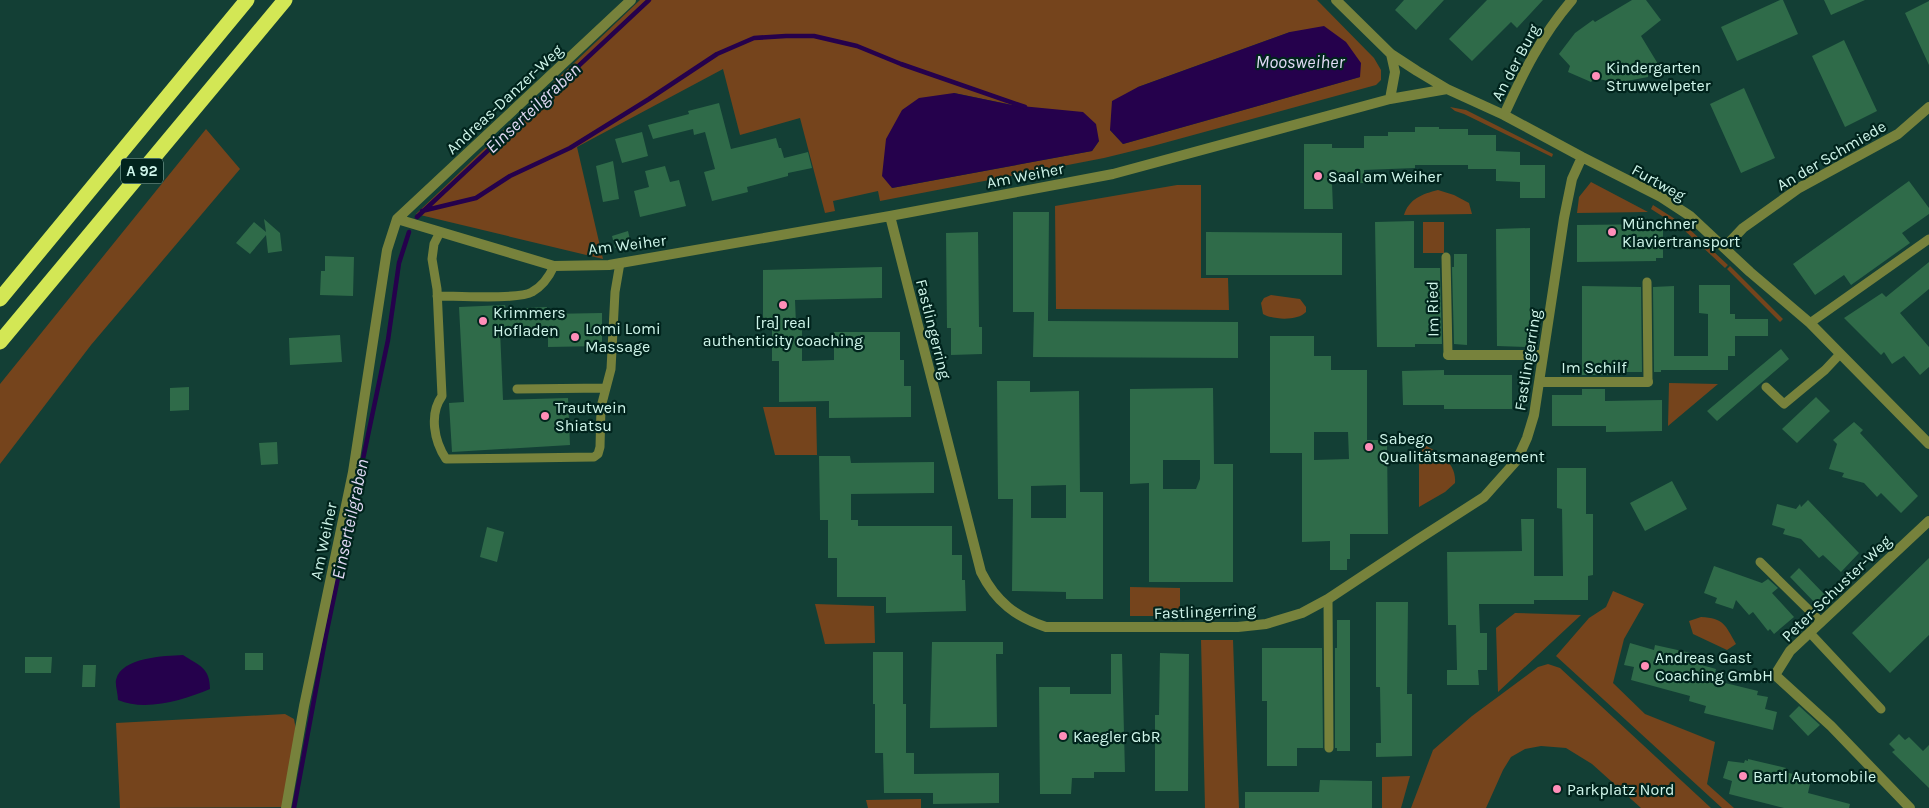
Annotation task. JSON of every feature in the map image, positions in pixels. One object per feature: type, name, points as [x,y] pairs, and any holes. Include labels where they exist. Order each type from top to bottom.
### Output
[{"type":"highway","name":"A 92","points":[[0,299],[247,0]]},
{"type":"highway","name":"A 92","points":[[0,342],[285,0]]},
{"type":"street","name":"Andreas-Danzer-Weg","points":[[397,219],[631,0]]},
{"type":"street","name":"Furtweg","points":[[1336,0],[1391,54],[1447,89],[1504,115],[1661,198],[1690,216],[1750,272],[1810,323],[1929,444]]},
{"type":"street","name":"An der Burg","points":[[1504,115],[1533,53],[1553,22],[1572,0]]},
{"type":"street","points":[[1390,99],[1395,72],[1391,54]]},
{"type":"street","name":"Am Weiher","points":[[286,808],[304,706],[353,472],[387,250],[397,219],[554,266],[620,263],[890,216],[1113,174],[1390,99],[1447,89]]},
{"type":"street","name":"An der Schmiede","points":[[1725,247],[1743,228],[1799,188],[1898,134],[1929,107]]},
{"type":"street","name":"Fastlingerring","points":[[890,216],[981,572],[989,588],[1007,608],[1026,620],[1046,627],[1238,626],[1266,624],[1302,613],[1328,599],[1484,497],[1517,460],[1528,438],[1534,415],[1564,218],[1572,179],[1582,157]]},
{"type":"street","name":"Im Ried","points":[[1448,355],[1543,354]]},
{"type":"street","name":"Im Schilf","points":[[1539,382],[1648,382]]},
{"type":"street","name":"Peter-Schuster-Weg","points":[[1910,808],[1831,726],[1776,675],[1790,651],[1929,521]]},
{"type":"lane","points":[[440,232],[434,244],[432,258],[437,296],[442,396],[438,401],[434,421],[440,451],[446,458],[594,457],[598,454],[600,447],[601,407],[611,369],[615,292],[620,263]]},
{"type":"lane","points":[[1810,323],[1929,239]]},
{"type":"lane","name":"Im Ried","points":[[1446,257],[1448,355]]},
{"type":"lane","points":[[437,296],[501,296],[530,293],[548,279],[554,266]]},
{"type":"lane","points":[[1647,282],[1648,382]]},
{"type":"lane","points":[[1766,386],[1784,404],[1825,370],[1840,354]]},
{"type":"lane","points":[[517,389],[606,388]]},
{"type":"lane","points":[[1760,562],[1821,622]]},
{"type":"lane","points":[[1328,599],[1329,748]]},
{"type":"lane","points":[[1810,632],[1880,709]]},
{"type":"shaded area","points":[[640,0],[1317,0],[1374,58],[1381,70],[1381,80],[1376,85],[1153,146],[1104,158],[880,201],[878,191],[833,201],[835,211],[825,213],[800,118],[740,135],[723,69],[577,147],[603,259],[416,214]],"holes":[[[1290,32],[1360,77],[1123,144],[1110,130],[1138,87]],[[954,93],[1012,105],[1099,141],[1092,151],[892,188]]]},
{"type":"shaded area","points":[[1450,107],[1466,110],[1553,154],[1552,157],[1455,111]]},
{"type":"shaded area","points":[[206,129],[240,169],[91,345],[0,464],[0,384]]},
{"type":"shaded area","points":[[1591,182],[1648,212],[1577,213],[1579,197]]},
{"type":"shaded area","points":[[1177,185],[1201,185],[1201,278],[1228,278],[1229,310],[1056,309],[1055,206]]},
{"type":"shaded area","points":[[1438,190],[1454,195],[1469,203],[1472,214],[1404,215],[1409,205],[1417,198]]},
{"type":"shaded area","points":[[1653,205],[1686,226],[1728,265],[1725,268],[1684,230],[1651,209]]},
{"type":"shaded area","points":[[1423,222],[1444,222],[1444,253],[1423,253]]},
{"type":"shaded area","points":[[1730,266],[1783,319],[1780,322],[1727,269]]},
{"type":"shaded area","points":[[1271,295],[1300,299],[1306,307],[1306,312],[1297,317],[1285,319],[1267,316],[1263,314],[1261,303],[1264,298]]},
{"type":"shaded area","points":[[1669,383],[1718,384],[1668,426]]},
{"type":"shaded area","points":[[763,407],[816,407],[817,455],[775,455]]},
{"type":"shaded area","points":[[1419,442],[1438,453],[1449,463],[1455,475],[1455,483],[1445,492],[1419,507]]},
{"type":"shaded area","points":[[1130,587],[1180,588],[1180,616],[1130,616]]},
{"type":"shaded area","points":[[1613,591],[1644,604],[1624,639],[1613,683],[1645,714],[1715,742],[1707,784],[1734,808],[1722,808],[1556,656],[1589,618],[1606,607]]},
{"type":"shaded area","points":[[815,604],[874,606],[875,643],[825,644]]},
{"type":"shaded area","points":[[1515,613],[1581,615],[1498,692],[1496,628]]},
{"type":"shaded area","points":[[1701,617],[1715,619],[1723,624],[1736,644],[1727,650],[1693,634],[1689,621]]},
{"type":"shaded area","points":[[1201,640],[1233,640],[1239,808],[1205,808]]},
{"type":"shaded area","points":[[1548,664],[1560,668],[1711,808],[1641,808],[1592,764],[1566,748],[1541,746],[1525,749],[1511,757],[1486,808],[1411,808],[1433,750],[1472,716],[1538,667]]},
{"type":"shaded area","points":[[285,714],[294,719],[296,730],[282,807],[120,808],[116,723]]},
{"type":"shaded area","points":[[1410,776],[1401,808],[1382,808],[1382,777]]},
{"type":"shaded area","points":[[921,799],[921,808],[868,808],[866,800]]},
{"type":"water","name":"Moosweiher","points":[[1324,26],[1346,42],[1361,63],[1360,77],[1123,144],[1110,130],[1112,101],[1138,87],[1290,32]]},
{"type":"water","points":[[954,93],[1012,105],[1083,112],[1096,124],[1099,141],[1092,151],[892,188],[882,176],[886,139],[902,110],[919,98]]},
{"type":"water","points":[[183,655],[203,668],[210,682],[210,689],[188,697],[152,705],[140,705],[118,700],[116,680],[120,672],[126,667],[145,659]]},
{"type":"building","points":[[1404,0],[1444,0],[1416,30],[1395,10]]},
{"type":"building","points":[[1487,0],[1543,0],[1517,28],[1511,22],[1472,61],[1449,39]]},
{"type":"building","points":[[1632,0],[1646,0],[1661,20],[1641,36],[1658,64],[1655,71],[1648,73],[1648,77],[1616,83],[1595,78],[1591,82],[1568,72],[1570,66],[1559,54],[1575,33],[1593,20],[1595,22]]},
{"type":"building","points":[[1783,0],[1798,34],[1737,61],[1721,27]]},
{"type":"building","points":[[1824,0],[1865,0],[1831,15]]},
{"type":"building","points":[[1929,1],[1929,65],[1905,13]]},
{"type":"building","points":[[1844,40],[1877,111],[1845,127],[1812,56]]},
{"type":"building","points":[[1744,88],[1775,158],[1741,173],[1710,104]]},
{"type":"building","points":[[719,103],[731,149],[776,138],[784,158],[808,152],[812,168],[788,173],[788,176],[747,187],[748,192],[712,201],[704,172],[715,169],[705,132],[694,135],[693,129],[653,139],[648,125],[689,114],[688,111]]},
{"type":"building","points":[[1415,127],[1468,129],[1468,135],[1496,135],[1496,151],[1520,152],[1520,165],[1545,165],[1545,198],[1520,198],[1520,182],[1496,181],[1496,169],[1468,169],[1468,165],[1415,165],[1415,168],[1364,170],[1364,183],[1332,183],[1333,209],[1304,209],[1304,144],[1332,144],[1332,148],[1364,148],[1364,136],[1388,136],[1388,132],[1415,132]]},
{"type":"building","points":[[642,132],[648,156],[622,163],[615,139]]},
{"type":"building","points":[[613,161],[619,199],[603,202],[596,166]]},
{"type":"building","points":[[665,166],[670,182],[679,180],[686,206],[640,217],[634,191],[649,187],[645,171]]},
{"type":"building","points":[[1909,181],[1929,208],[1929,214],[1902,233],[1910,243],[1851,285],[1844,275],[1815,295],[1793,264]]},
{"type":"building","points":[[1013,212],[1049,212],[1048,321],[1238,322],[1238,358],[1033,357],[1034,312],[1013,312]]},
{"type":"building","points":[[264,219],[280,233],[282,251],[268,253],[266,235],[250,254],[236,243],[254,222],[266,232]]},
{"type":"building","points":[[1414,221],[1414,268],[1440,268],[1442,344],[1415,344],[1415,347],[1377,347],[1375,222]]},
{"type":"building","points":[[1663,224],[1663,258],[1656,258],[1656,261],[1577,262],[1577,225]]},
{"type":"building","points":[[1530,228],[1530,347],[1497,346],[1496,229]]},
{"type":"building","points":[[628,231],[631,244],[615,248],[612,236]]},
{"type":"building","points":[[978,232],[979,327],[982,327],[982,354],[951,355],[951,328],[947,328],[946,233]]},
{"type":"building","points":[[1206,232],[1342,233],[1342,275],[1206,275]]},
{"type":"building","points":[[1454,254],[1467,254],[1467,345],[1454,344],[1452,267],[1454,267]]},
{"type":"building","points":[[325,256],[354,257],[353,296],[320,295],[321,271],[325,271]]},
{"type":"building","points":[[1929,262],[1929,289],[1900,313],[1929,347],[1929,367],[1920,375],[1904,356],[1892,364],[1884,352],[1881,355],[1844,318],[1882,293],[1886,297]]},
{"type":"building","points":[[882,267],[882,298],[795,300],[796,324],[802,324],[802,361],[834,360],[834,332],[900,332],[900,360],[904,360],[904,386],[911,386],[911,417],[829,418],[829,401],[779,402],[779,361],[772,361],[772,324],[763,324],[763,270]]},
{"type":"building","points":[[1699,285],[1730,285],[1730,314],[1735,314],[1735,319],[1768,319],[1768,336],[1735,336],[1735,356],[1728,356],[1728,370],[1661,370],[1661,372],[1654,372],[1653,287],[1674,286],[1674,356],[1708,356],[1708,314],[1699,313]]},
{"type":"building","points":[[1582,286],[1641,287],[1642,372],[1617,372],[1617,375],[1582,375]]},
{"type":"building","points":[[505,305],[506,309],[547,307],[547,314],[602,313],[602,346],[548,347],[548,327],[500,330],[503,400],[568,398],[570,445],[452,452],[449,403],[464,402],[459,307]]},
{"type":"building","points":[[340,335],[342,362],[290,365],[289,338]]},
{"type":"building","points":[[1270,336],[1314,336],[1314,356],[1331,356],[1331,370],[1367,370],[1367,440],[1387,440],[1388,534],[1350,534],[1350,559],[1347,559],[1347,570],[1330,570],[1330,541],[1302,542],[1302,453],[1270,453]],"holes":[[[1314,432],[1348,432],[1349,459],[1314,460]]]},
{"type":"building","points":[[1781,349],[1789,359],[1717,421],[1707,411]]},
{"type":"building","points":[[1444,370],[1444,375],[1512,375],[1512,409],[1444,409],[1444,405],[1403,405],[1402,371]]},
{"type":"building","points":[[997,381],[1030,381],[1030,392],[1079,391],[1080,492],[1103,492],[1103,599],[1066,599],[1066,592],[1012,591],[1013,499],[998,499]],"holes":[[[1066,485],[1066,518],[1031,518],[1031,486]]]},
{"type":"building","points":[[189,387],[189,410],[170,411],[170,388]]},
{"type":"building","points":[[1213,388],[1214,464],[1233,464],[1233,582],[1149,582],[1149,483],[1130,484],[1130,389]],"holes":[[[1163,460],[1200,460],[1200,479],[1196,489],[1163,489]]]},
{"type":"building","points":[[1582,389],[1605,389],[1605,401],[1662,400],[1662,431],[1606,432],[1606,426],[1552,426],[1552,395],[1582,395]]},
{"type":"building","points":[[1816,397],[1830,411],[1797,443],[1782,429]]},
{"type":"building","points":[[1854,422],[1863,430],[1860,433],[1918,496],[1901,513],[1881,493],[1877,497],[1864,483],[1842,477],[1844,473],[1829,469],[1837,444],[1833,440]]},
{"type":"building","points":[[277,442],[278,464],[261,465],[259,443]]},
{"type":"building","points":[[819,456],[850,456],[851,463],[934,462],[934,493],[851,494],[851,520],[858,520],[858,526],[952,526],[952,555],[962,555],[962,580],[965,580],[966,611],[886,613],[886,597],[837,597],[837,558],[828,558],[828,520],[820,520]]},
{"type":"building","points":[[1557,468],[1586,468],[1586,514],[1593,514],[1593,575],[1588,576],[1588,600],[1534,600],[1534,604],[1479,604],[1480,633],[1487,633],[1487,670],[1478,670],[1479,685],[1447,685],[1447,670],[1457,670],[1456,625],[1448,625],[1447,552],[1522,551],[1521,519],[1534,519],[1534,576],[1563,576],[1562,509],[1557,508]]},
{"type":"building","points":[[1672,481],[1687,509],[1645,531],[1630,503]]},
{"type":"building","points":[[1808,500],[1859,553],[1841,572],[1823,555],[1819,558],[1801,539],[1783,534],[1785,529],[1772,525],[1777,504],[1796,509],[1800,504],[1801,507]]},
{"type":"building","points":[[487,527],[504,532],[497,562],[480,557]]},
{"type":"building","points":[[1929,558],[1929,635],[1890,673],[1852,633]]},
{"type":"building","points":[[1714,566],[1762,583],[1768,579],[1778,588],[1772,593],[1794,617],[1774,634],[1770,629],[1768,631],[1753,612],[1749,615],[1736,600],[1733,609],[1715,603],[1717,598],[1704,593]]},
{"type":"building","points":[[1799,568],[1825,595],[1816,604],[1790,577]]},
{"type":"building","points":[[1376,602],[1408,602],[1407,694],[1412,694],[1412,756],[1376,757],[1376,743],[1381,743],[1380,687],[1376,687]]},
{"type":"building","points":[[1337,620],[1350,620],[1350,751],[1337,751],[1337,748],[1335,748],[1335,648],[1337,648]]},
{"type":"building","points":[[932,642],[1003,642],[1003,654],[996,654],[997,727],[930,728]]},
{"type":"building","points":[[1630,643],[1654,650],[1655,645],[1691,653],[1689,659],[1699,661],[1698,664],[1716,669],[1713,680],[1758,691],[1757,695],[1768,697],[1765,709],[1777,712],[1773,730],[1704,713],[1706,706],[1689,701],[1690,696],[1631,680],[1634,667],[1624,665]]},
{"type":"building","points":[[1262,648],[1322,648],[1323,748],[1297,748],[1297,766],[1267,766],[1267,701],[1262,701]]},
{"type":"building","points":[[873,652],[903,652],[903,704],[906,704],[906,753],[914,753],[914,774],[999,773],[999,803],[933,804],[933,793],[884,793],[883,753],[875,753]]},
{"type":"building","points":[[245,653],[263,653],[263,670],[245,670]]},
{"type":"building","points":[[1160,653],[1189,654],[1188,791],[1155,791],[1155,715],[1159,715]]},
{"type":"building","points":[[1111,654],[1122,654],[1125,772],[1094,772],[1094,778],[1072,778],[1071,794],[1040,794],[1039,687],[1070,687],[1070,694],[1111,694]]},
{"type":"building","points":[[25,657],[52,657],[51,673],[25,673]]},
{"type":"building","points":[[83,665],[96,665],[95,687],[82,687]]},
{"type":"building","points":[[1799,706],[1820,725],[1808,736],[1789,716]]},
{"type":"building","points":[[1899,734],[1905,740],[1909,737],[1923,751],[1929,745],[1929,788],[1892,752],[1895,750],[1889,744]]},
{"type":"building","points":[[1748,759],[1786,768],[1785,772],[1797,775],[1796,779],[1810,784],[1808,793],[1850,804],[1849,808],[1784,808],[1729,794],[1732,781],[1723,778],[1728,761],[1744,763]]},
{"type":"building","points":[[1320,780],[1372,781],[1372,808],[1245,808],[1245,792],[1319,792]]},
{"type":"waterway","name":"Einserteilgraben","points":[[417,217],[649,0]]},
{"type":"waterway","points":[[422,211],[476,198],[510,176],[570,148],[717,54],[754,38],[814,36],[857,46],[901,64],[1025,107]]},
{"type":"waterway","name":"Einserteilgraben","points":[[294,808],[326,635],[388,340],[399,263],[409,232]]},
{"type":"place","name":"Kindergarten Struwwelpeter","points":[[1596,76]]},
{"type":"place","name":"Saal am Weiher","points":[[1318,176]]},
{"type":"place","name":"Münchner Klaviertransport","points":[[1612,232]]},
{"type":"place","name":"[ra] real authenticity coaching","points":[[783,305]]},
{"type":"place","name":"Krimmers Hofladen","points":[[483,321]]},
{"type":"place","name":"Lomi Lomi Massage","points":[[575,337]]},
{"type":"place","name":"Trautwein Shiatsu","points":[[545,416]]},
{"type":"place","name":"Sabego Qualitätsmanagement","points":[[1369,447]]},
{"type":"place","name":"Andreas Gast Coaching GmbH","points":[[1645,666]]},
{"type":"place","name":"Kaegler GbR","points":[[1063,736]]},
{"type":"place","name":"Bartl Automobile","points":[[1743,776]]},
{"type":"place","name":"Parkplatz Nord","points":[[1557,789]]}]
